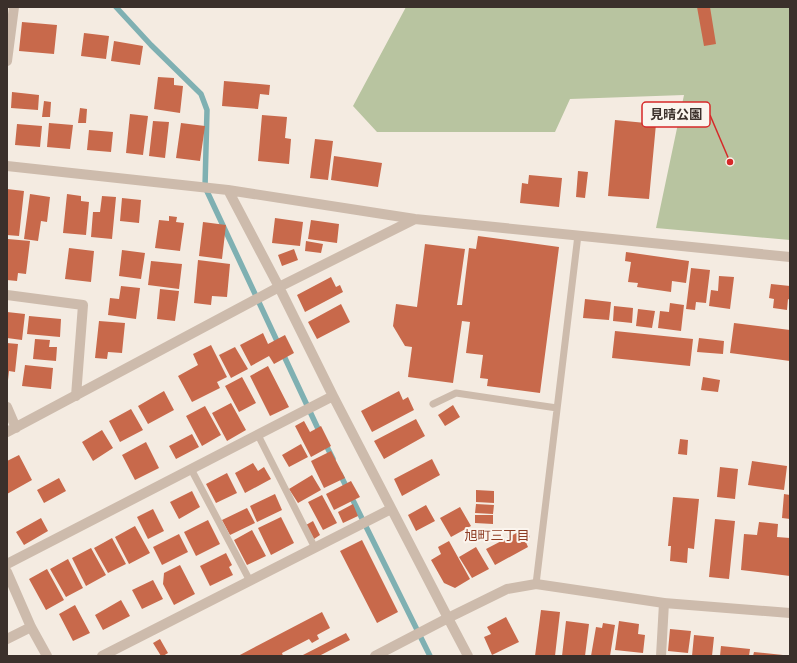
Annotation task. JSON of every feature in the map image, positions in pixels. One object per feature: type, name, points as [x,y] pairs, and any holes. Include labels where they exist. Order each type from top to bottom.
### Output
[{"type":"street","points":[[7,61],[14,7]]},
{"type":"street","points":[[7,166],[228,190],[415,219],[790,257]]},
{"type":"street","points":[[228,190],[468,656]]},
{"type":"street","points":[[7,408],[11,430],[279,287],[415,219]]},
{"type":"street","points":[[7,295],[83,305],[76,396]]},
{"type":"street","points":[[7,564],[333,396]]},
{"type":"street","points":[[102,656],[391,509]]},
{"type":"street","points":[[7,572],[47,656]]},
{"type":"street","points":[[375,656],[507,589],[536,584],[664,603],[790,613]]},
{"type":"street","points":[[661,656],[664,603]]},
{"type":"street","points":[[7,639],[32,627]]},
{"type":"lane","points":[[536,584],[578,235]]},
{"type":"lane","points":[[433,404],[456,394],[557,408]]},
{"type":"lane","points":[[258,435],[315,548]]},
{"type":"lane","points":[[191,469],[250,581]]},
{"type":"green space","points":[[406,7],[790,7],[790,240],[656,228],[684,95],[570,99],[555,132],[377,132],[353,106]]},
{"type":"building","points":[[697,7],[710,7],[716,44],[704,46]]},
{"type":"building","points":[[22,22],[57,25],[54,54],[19,51]]},
{"type":"building","points":[[84,33],[109,36],[106,59],[81,56]]},
{"type":"building","points":[[114,41],[143,46],[140,65],[111,61]]},
{"type":"building","points":[[158,77],[174,78],[174,85],[183,86],[180,113],[154,109]]},
{"type":"building","points":[[224,81],[270,85],[269,95],[260,94],[258,109],[222,106]]},
{"type":"building","points":[[12,92],[39,95],[38,110],[11,108]]},
{"type":"building","points":[[44,101],[51,102],[50,117],[42,117]]},
{"type":"building","points":[[80,108],[87,109],[86,123],[78,123]]},
{"type":"building","points":[[130,114],[148,116],[143,155],[126,153]]},
{"type":"building","points":[[262,115],[287,117],[285,138],[291,139],[289,164],[258,161]]},
{"type":"building","points":[[615,120],[656,124],[649,199],[608,196]]},
{"type":"building","points":[[153,121],[169,122],[165,158],[149,156]]},
{"type":"building","points":[[49,123],[73,125],[70,149],[47,147]]},
{"type":"building","points":[[181,123],[205,126],[200,161],[176,158]]},
{"type":"building","points":[[17,124],[42,126],[40,147],[15,145]]},
{"type":"building","points":[[89,130],[113,132],[111,152],[87,150]]},
{"type":"building","points":[[315,139],[333,141],[328,180],[310,178]]},
{"type":"building","points":[[334,156],[382,163],[378,187],[331,180]]},
{"type":"building","points":[[578,171],[588,172],[585,198],[576,197]]},
{"type":"building","points":[[529,175],[562,178],[559,207],[520,203],[522,183],[528,184]]},
{"type":"building","points":[[7,189],[24,191],[19,236],[7,235]]},
{"type":"building","points":[[30,194],[50,197],[47,222],[41,221],[38,241],[24,239]]},
{"type":"building","points":[[67,194],[81,196],[81,201],[89,202],[86,235],[63,233]]},
{"type":"building","points":[[102,196],[116,197],[112,239],[91,237],[93,212],[100,212]]},
{"type":"building","points":[[122,198],[141,200],[139,223],[120,221]]},
{"type":"building","points":[[169,216],[177,217],[176,222],[184,223],[180,251],[155,248],[159,220],[169,221]]},
{"type":"building","points":[[275,218],[303,222],[300,246],[272,243]]},
{"type":"building","points":[[311,220],[339,224],[337,243],[308,239]]},
{"type":"building","points":[[203,222],[226,225],[222,259],[199,256]]},
{"type":"building","points":[[478,236],[559,247],[540,393],[487,386],[488,379],[480,378],[483,355],[466,353],[470,322],[462,321],[453,383],[408,377],[412,347],[405,346],[393,326],[396,304],[417,307],[425,244],[465,249],[457,305],[462,305],[469,248],[476,249]]},
{"type":"building","points":[[8,239],[30,241],[26,274],[18,273],[17,281],[7,280]]},
{"type":"building","points":[[306,241],[323,244],[321,253],[305,251]]},
{"type":"building","points":[[69,248],[94,251],[91,282],[65,279]]},
{"type":"building","points":[[294,249],[298,260],[282,266],[278,255]]},
{"type":"building","points":[[122,250],[145,253],[141,279],[119,276]]},
{"type":"building","points":[[626,252],[689,261],[686,283],[672,281],[671,292],[637,287],[638,283],[628,282],[631,262],[625,261]]},
{"type":"building","points":[[198,260],[230,264],[227,297],[212,296],[211,305],[194,303]]},
{"type":"building","points":[[151,261],[182,264],[179,289],[148,285]]},
{"type":"building","points":[[691,268],[710,270],[706,303],[696,302],[695,310],[686,309]]},
{"type":"building","points":[[719,276],[734,277],[730,309],[709,306],[711,290],[718,291]]},
{"type":"building","points":[[331,277],[336,287],[340,285],[343,292],[305,312],[297,295]]},
{"type":"building","points":[[771,284],[790,286],[790,300],[788,299],[787,310],[773,308],[774,299],[769,298]]},
{"type":"building","points":[[121,286],[140,288],[136,319],[108,315],[110,298],[119,299]]},
{"type":"building","points":[[160,289],[179,291],[175,321],[157,319]]},
{"type":"building","points":[[585,299],[611,302],[609,320],[583,318]]},
{"type":"building","points":[[670,303],[684,305],[681,331],[658,328],[660,311],[669,312]]},
{"type":"building","points":[[341,304],[350,322],[317,339],[308,322]]},
{"type":"building","points":[[614,306],[633,308],[632,323],[613,321]]},
{"type":"building","points":[[638,309],[655,311],[652,328],[636,326]]},
{"type":"building","points":[[7,312],[25,314],[22,340],[7,338]]},
{"type":"building","points":[[29,316],[61,319],[60,337],[27,334]]},
{"type":"building","points":[[99,321],[125,323],[122,353],[108,352],[107,359],[95,358]]},
{"type":"building","points":[[734,323],[790,330],[790,361],[730,353]]},
{"type":"building","points":[[615,331],[693,339],[690,366],[612,358]]},
{"type":"building","points":[[263,333],[268,344],[285,335],[294,353],[274,364],[269,356],[251,366],[240,345]]},
{"type":"building","points":[[699,338],[724,341],[723,354],[697,352]]},
{"type":"building","points":[[35,339],[50,340],[49,347],[57,347],[56,361],[33,359]]},
{"type":"building","points":[[7,343],[18,344],[15,372],[9,371],[8,380]]},
{"type":"building","points":[[211,345],[227,377],[217,382],[220,388],[192,402],[178,376],[198,365],[193,354]]},
{"type":"building","points":[[235,347],[248,369],[231,378],[219,355]]},
{"type":"building","points":[[25,365],[53,368],[51,389],[22,386]]},
{"type":"building","points":[[268,366],[289,407],[270,416],[250,376]]},
{"type":"building","points":[[242,377],[256,403],[239,412],[225,386]]},
{"type":"building","points":[[703,377],[720,380],[718,392],[701,390]]},
{"type":"building","points":[[164,391],[174,410],[148,424],[138,406]]},
{"type":"building","points":[[399,391],[403,400],[408,397],[414,410],[372,432],[361,411]]},
{"type":"building","points":[[231,403],[246,430],[227,441],[212,413]]},
{"type":"building","points":[[453,405],[460,417],[445,426],[438,415]]},
{"type":"building","points":[[205,406],[221,435],[202,446],[186,416]]},
{"type":"building","points":[[131,409],[143,430],[120,442],[109,421]]},
{"type":"building","points":[[416,419],[425,436],[384,459],[374,441]]},
{"type":"building","points":[[304,421],[310,432],[321,426],[331,446],[311,457],[295,426]]},
{"type":"building","points":[[102,430],[113,448],[93,461],[82,442]]},
{"type":"building","points":[[192,434],[199,447],[176,459],[169,446]]},
{"type":"building","points":[[680,439],[688,440],[687,455],[678,454]]},
{"type":"building","points":[[146,442],[159,468],[135,480],[122,455]]},
{"type":"building","points":[[301,444],[308,457],[289,467],[282,455]]},
{"type":"building","points":[[331,451],[345,478],[324,488],[311,461]]},
{"type":"building","points":[[19,455],[32,480],[7,494],[7,461]]},
{"type":"building","points":[[432,459],[440,475],[402,496],[394,479]]},
{"type":"building","points":[[752,461],[787,466],[784,490],[748,485]]},
{"type":"building","points":[[253,463],[258,471],[264,467],[271,479],[245,493],[235,473]]},
{"type":"building","points":[[720,467],[738,469],[735,499],[717,497]]},
{"type":"building","points":[[227,473],[237,493],[216,503],[206,484]]},
{"type":"building","points":[[312,475],[321,490],[298,503],[289,489]]},
{"type":"building","points":[[59,478],[66,491],[44,503],[37,490]]},
{"type":"building","points":[[351,481],[360,497],[334,510],[326,494]]},
{"type":"building","points":[[476,490],[494,491],[494,503],[476,502]]},
{"type":"building","points":[[192,491],[200,507],[179,519],[170,502]]},
{"type":"building","points":[[275,494],[282,510],[257,522],[250,506]]},
{"type":"building","points":[[784,494],[790,495],[790,519],[782,518]]},
{"type":"building","points":[[322,495],[337,523],[323,530],[308,502]]},
{"type":"building","points":[[673,497],[699,499],[694,549],[688,548],[687,563],[670,561],[671,546],[668,546]]},
{"type":"building","points":[[353,504],[358,516],[343,523],[338,512]]},
{"type":"building","points":[[476,504],[494,505],[493,514],[475,513]]},
{"type":"building","points":[[426,505],[435,521],[416,531],[408,515]]},
{"type":"building","points":[[460,507],[471,526],[451,537],[440,518]]},
{"type":"building","points":[[247,508],[255,523],[230,535],[222,520]]},
{"type":"building","points":[[153,509],[164,531],[148,539],[137,517]]},
{"type":"building","points":[[475,515],[493,515],[493,524],[475,523]]},
{"type":"building","points":[[281,517],[294,543],[271,555],[258,528]]},
{"type":"building","points":[[41,518],[48,531],[24,545],[16,532]]},
{"type":"building","points":[[715,519],[735,521],[729,579],[709,577]]},
{"type":"building","points":[[208,520],[220,544],[196,556],[184,532]]},
{"type":"building","points":[[313,521],[320,535],[314,539],[306,525]]},
{"type":"building","points":[[759,522],[778,524],[777,537],[790,538],[790,576],[741,570],[744,534],[757,535]]},
{"type":"building","points":[[135,526],[150,553],[129,564],[115,537]]},
{"type":"building","points":[[526,528],[530,537],[525,540],[528,547],[495,565],[486,549]]},
{"type":"building","points":[[252,530],[266,556],[247,565],[234,540]]},
{"type":"building","points":[[179,534],[188,552],[162,565],[153,547]]},
{"type":"building","points":[[112,538],[126,564],[108,573],[94,548]]},
{"type":"building","points":[[362,540],[398,612],[377,623],[340,551]]},
{"type":"building","points":[[449,541],[470,579],[455,588],[444,583],[431,560],[441,554],[438,547]]},
{"type":"building","points":[[476,547],[489,569],[472,578],[459,557]]},
{"type":"building","points":[[91,548],[106,575],[86,586],[72,558]]},
{"type":"building","points":[[226,553],[232,565],[229,567],[233,575],[210,586],[200,566]]},
{"type":"building","points":[[68,559],[83,588],[66,597],[50,569]]},
{"type":"building","points":[[180,565],[195,594],[174,605],[163,584],[164,573]]},
{"type":"building","points":[[47,569],[64,600],[46,610],[29,579]]},
{"type":"building","points":[[153,580],[163,599],[142,609],[132,590]]},
{"type":"building","points":[[121,600],[130,616],[103,630],[95,615]]},
{"type":"building","points":[[75,605],[90,633],[73,641],[59,614]]},
{"type":"building","points":[[541,610],[560,612],[555,656],[535,656]]},
{"type":"building","points":[[322,612],[330,628],[317,635],[319,639],[312,643],[309,639],[282,653],[283,656],[238,656]]},
{"type":"building","points":[[506,617],[519,642],[492,655],[484,637],[491,634],[487,627]]},
{"type":"building","points":[[566,621],[589,624],[585,656],[562,656]]},
{"type":"building","points":[[619,621],[639,624],[638,634],[645,635],[643,653],[615,650]]},
{"type":"building","points":[[603,623],[615,625],[610,656],[591,656],[596,627],[602,628]]},
{"type":"building","points":[[670,629],[691,631],[688,653],[668,651]]},
{"type":"building","points":[[346,633],[350,640],[319,656],[301,656]]},
{"type":"building","points":[[694,635],[714,637],[712,656],[692,656]]},
{"type":"building","points":[[160,639],[168,653],[163,656],[161,656],[153,643]]},
{"type":"building","points":[[721,646],[750,649],[749,656],[720,656]]},
{"type":"building","points":[[754,652],[783,655],[783,656],[753,656]]},
{"type":"waterway","points":[[116,7],[151,45],[201,94],[207,110],[205,187],[320,433]]},
{"type":"waterway","points":[[324,441],[333,459]]},
{"type":"waterway","points":[[340,474],[430,656]]},
{"type":"place","name":"見晴公園","points":[[730,162]]},
{"type":"district","name":"旭町三丁目","points":[[497,535]]}]
